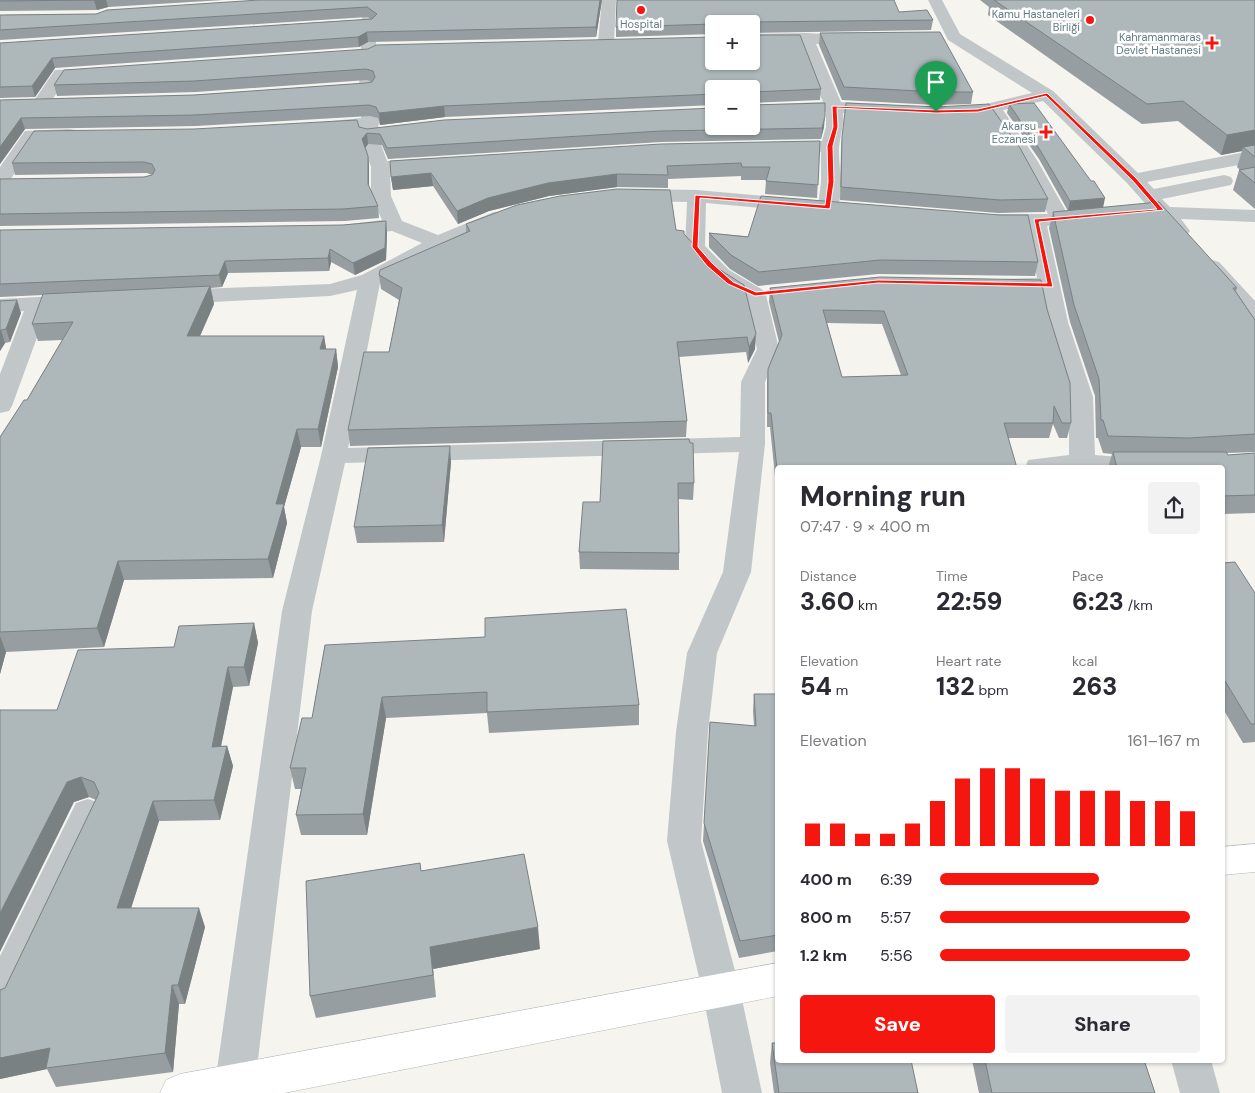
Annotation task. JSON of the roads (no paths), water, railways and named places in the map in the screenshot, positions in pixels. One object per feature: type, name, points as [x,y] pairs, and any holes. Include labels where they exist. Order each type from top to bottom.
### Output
[{"type":"main road","points":[[1225,861],[1255,858]]},
{"type":"main road","points":[[189,1092],[775,980]]},
{"type":"street","points":[[370,0],[359,24],[368,51],[359,88],[380,167],[381,196],[394,225]]},
{"type":"street","points":[[606,42],[609,0]]},
{"type":"street","points":[[935,0],[945,37],[1047,95],[1134,179],[1190,242]]},
{"type":"street","points":[[617,195],[697,196],[837,208],[831,182],[830,146],[835,127],[834,107],[806,38]]},
{"type":"street","points":[[760,39],[872,39]]},
{"type":"street","points":[[586,43],[626,42]]},
{"type":"street","points":[[349,54],[388,48]]},
{"type":"street","points":[[57,104],[33,105],[61,74],[112,72]]},
{"type":"street","points":[[936,112],[978,111],[1047,95]]},
{"type":"street","points":[[760,110],[834,107],[900,110]]},
{"type":"street","points":[[992,107],[1028,160],[1061,220]]},
{"type":"street","points":[[300,129],[369,128],[387,131]]},
{"type":"street","points":[[0,182],[31,135],[89,134]]},
{"type":"street","points":[[762,146],[830,146]]},
{"type":"street","points":[[1134,179],[1255,156]]},
{"type":"street","points":[[380,167],[449,162]]},
{"type":"street","points":[[1134,213],[1158,207],[1255,174]]},
{"type":"street","points":[[0,182],[20,183]]},
{"type":"street","points":[[697,196],[695,247],[710,265],[731,283],[765,294],[768,349],[753,382],[752,444],[744,526],[737,572],[702,653],[692,732],[684,841],[721,990],[742,1093]]},
{"type":"street","points":[[1158,207],[1254,216]]},
{"type":"street","points":[[155,298],[330,290],[370,280],[438,242],[496,218],[523,211]]},
{"type":"street","points":[[969,218],[1061,220],[1106,215]]},
{"type":"street","points":[[1036,220],[1057,322],[1081,397],[1082,462]]},
{"type":"street","points":[[326,230],[394,225],[438,242]]},
{"type":"street","points":[[1203,256],[1255,314]]},
{"type":"street","points":[[235,1084],[297,611],[334,456],[370,280]]},
{"type":"street","points":[[984,284],[1050,285]]},
{"type":"street","points":[[0,306],[96,301]]},
{"type":"street","points":[[0,406],[38,304]]},
{"type":"street","points":[[334,456],[752,444]]},
{"type":"street","points":[[1037,465],[1082,462],[1150,465]]},
{"type":"street","points":[[0,995],[88,812]]},
{"type":"street","points":[[1192,1063],[1200,1093]]},
{"type":"place","name":"Hospital","points":[[641,10]]},
{"type":"place","name":"Kamu Hastaneleri Birliği","points":[[1090,20]]},
{"type":"place","name":"Kahramanmaras Devlet Hastanesi","points":[[1212,43]]},
{"type":"place","name":"Akarsu Eczanesi","points":[[1046,132]]}]
